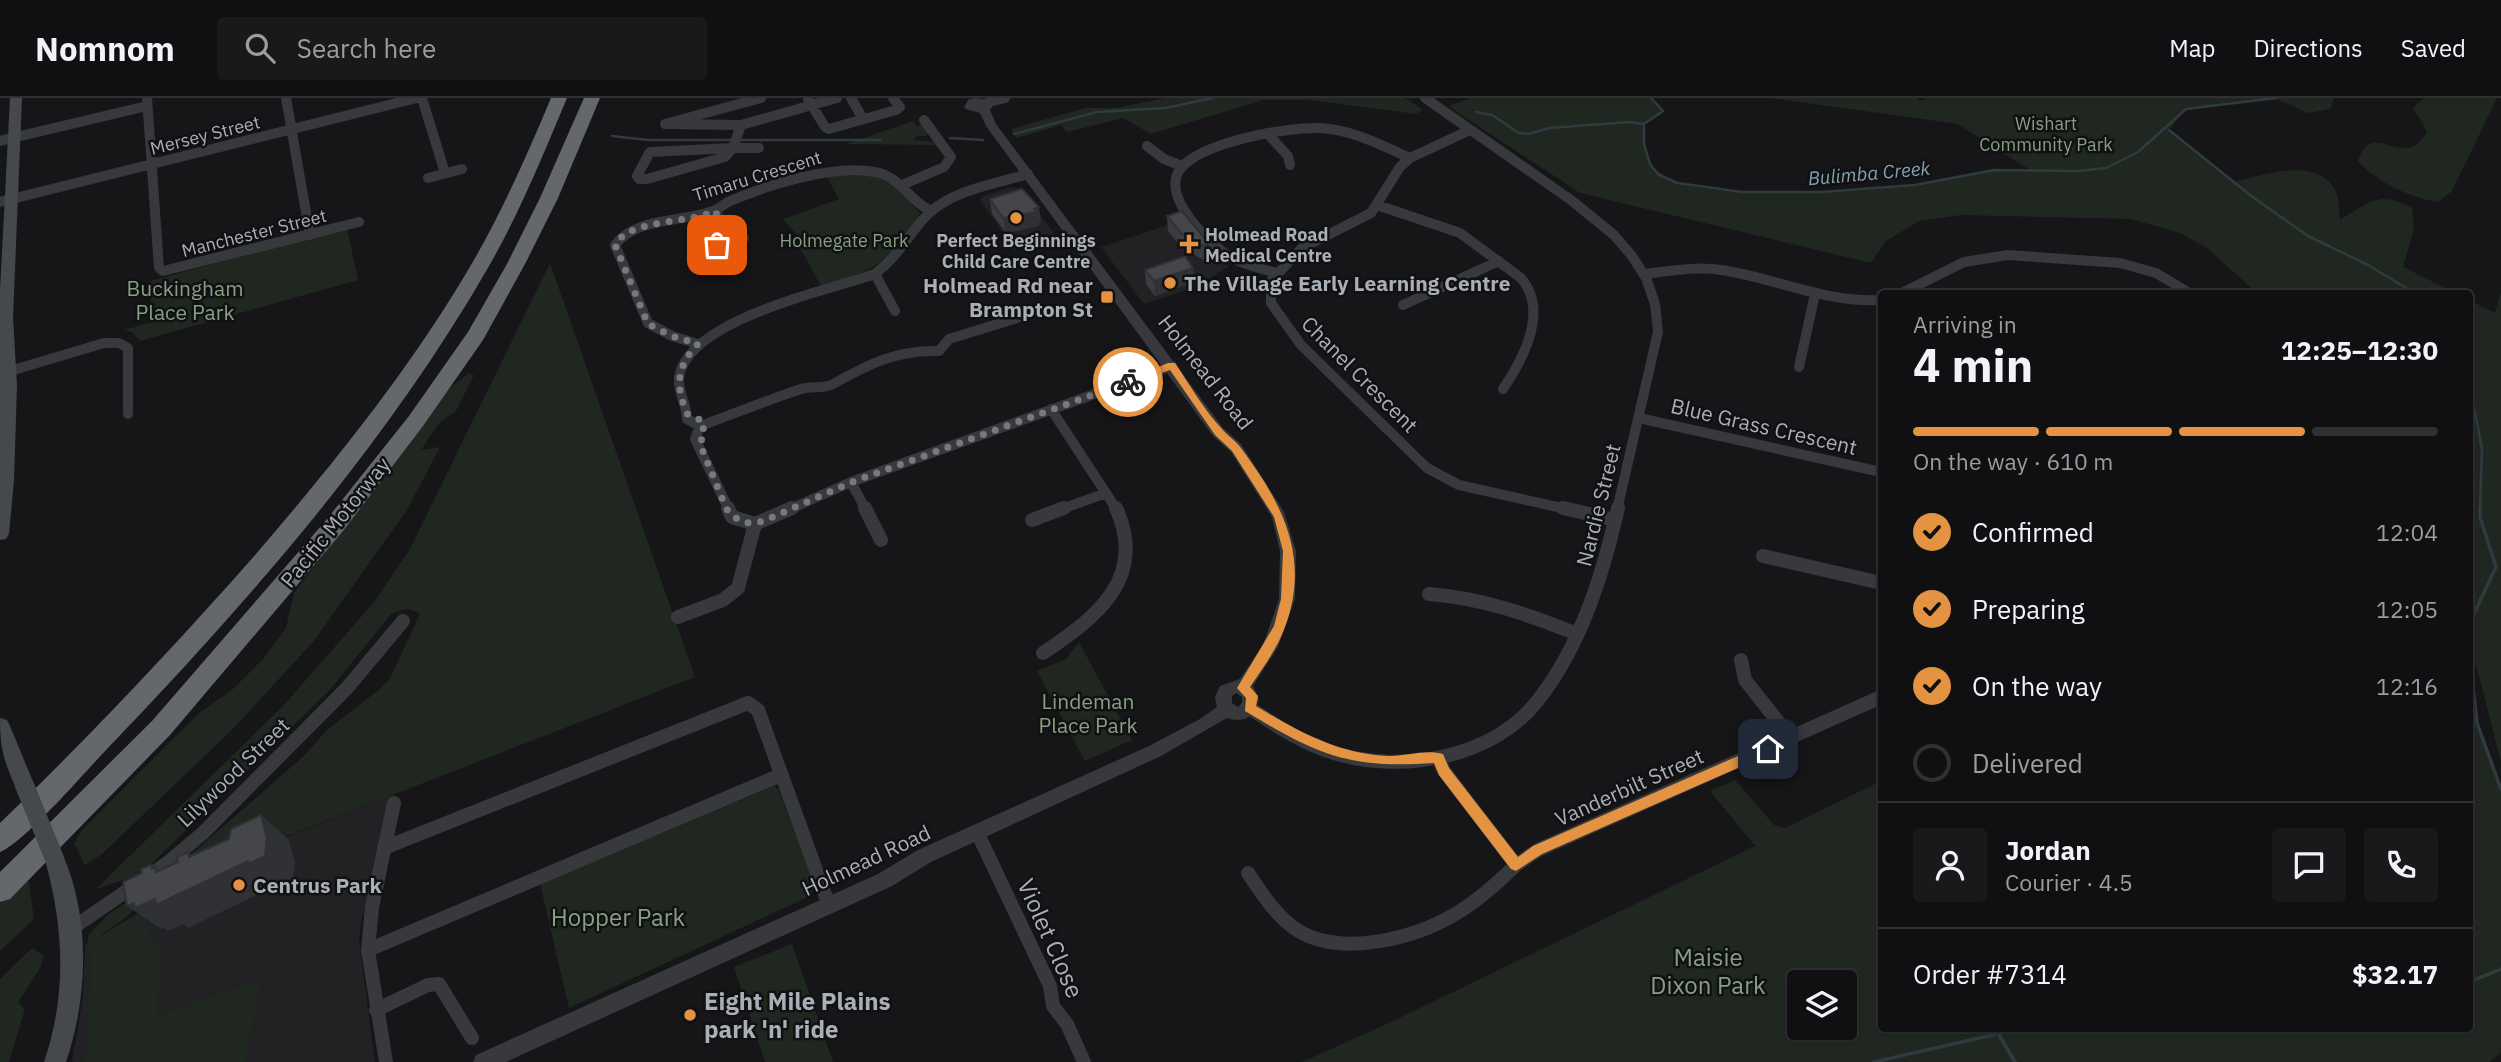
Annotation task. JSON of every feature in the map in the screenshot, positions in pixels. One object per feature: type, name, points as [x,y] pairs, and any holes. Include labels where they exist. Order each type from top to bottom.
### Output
[{"type":"highway","name":"Pacific Motorway","points":[[0,840],[61,781],[183,651],[261,563],[355,448],[429,345],[480,266],[514,202],[559,98]]},
{"type":"highway","name":"Pacific Motorway","points":[[0,890],[161,727],[335,526],[415,421],[475,335],[516,264],[549,198],[592,98]]},
{"type":"main road","points":[[0,534],[6,481],[4,252],[7,139],[16,98]]},
{"type":"main road","points":[[0,726],[65,890],[72,961],[68,1004],[57,1060]]},
{"type":"street","points":[[286,98],[310,235]]},
{"type":"street","points":[[420,98],[445,173]]},
{"type":"street","name":"Mersey Street","points":[[5,201],[420,98]]},
{"type":"street","points":[[773,116],[761,98],[665,124],[741,125],[773,116],[810,101],[837,98]]},
{"type":"street","points":[[851,98],[863,119]]},
{"type":"street","points":[[810,101],[825,127],[830,129],[896,110],[900,107],[893,98]]},
{"type":"street","points":[[980,102],[1005,98]]},
{"type":"street","name":"Nardie Street","points":[[1250,708],[1297,736],[1336,753],[1388,761],[1438,758],[1472,746],[1505,731],[1530,710],[1546,691],[1605,565],[1658,332],[1656,309],[1645,274],[1620,241],[1602,223],[1425,98]]},
{"type":"street","points":[[7,139],[147,102]]},
{"type":"street","name":"Manchester Street","points":[[147,102],[159,268],[163,271],[359,222]]},
{"type":"street","name":"Holmead Road","points":[[483,1062],[828,903],[887,879],[922,855],[940,850],[1155,751],[1206,724],[1227,709],[1222,702],[1224,694],[1233,688],[1243,688],[1270,647],[1283,616],[1290,566],[1285,534],[1272,502],[1236,448],[1218,432],[1172,366],[990,124],[980,102]]},
{"type":"street","points":[[721,108],[730,125]]},
{"type":"street","points":[[902,185],[943,167],[951,157],[945,144],[937,140],[924,120]]},
{"type":"street","points":[[741,125],[735,143],[725,157],[647,179],[639,179],[637,176],[650,152],[657,150],[735,143],[759,148]]},
{"type":"street","points":[[1410,158],[1341,131],[1307,128],[1267,133],[1212,150],[1182,166],[1176,178],[1175,191],[1178,202],[1219,250],[1236,260],[1277,273],[1302,248],[1361,219],[1377,205],[1400,167],[1410,158],[1470,130]]},
{"type":"street","points":[[1267,133],[1288,156],[1290,165]]},
{"type":"street","points":[[1147,146],[1164,159],[1182,166]]},
{"type":"street","points":[[428,178],[462,169]]},
{"type":"street","name":"Timaru Crescent","points":[[698,344],[672,336],[648,324],[615,245],[616,241],[629,232],[715,211],[740,199],[820,173],[853,169],[879,172],[902,185],[924,208],[933,210]]},
{"type":"street","points":[[1025,310],[1017,318],[949,339],[939,351],[926,356],[908,354],[854,370],[844,381],[821,391],[801,389],[700,426],[689,420],[678,384],[685,360],[698,344],[740,319],[875,274],[893,260],[933,210],[964,194],[1028,174]]},
{"type":"street","points":[[1377,205],[1460,233],[1530,288],[1535,313],[1514,374],[1503,389]]},
{"type":"street","points":[[715,211],[727,235]]},
{"type":"street","points":[[727,235],[744,238]]},
{"type":"street","points":[[717,245],[727,235]]},
{"type":"street","points":[[1908,290],[1972,259],[2008,256],[2120,261],[2156,273],[2184,290]]},
{"type":"street","points":[[1403,305],[1499,261]]},
{"type":"street","points":[[1645,274],[1702,269],[1723,271],[1815,294],[1848,300],[1878,300]]},
{"type":"street","name":"Chanel Crescent","points":[[1277,273],[1271,281],[1270,292],[1271,303],[1279,317],[1301,345],[1427,468],[1459,485],[1615,520]]},
{"type":"street","points":[[875,274],[895,311]]},
{"type":"street","points":[[1799,367],[1815,294]]},
{"type":"street","points":[[4,373],[104,343],[119,343],[128,348],[128,414]]},
{"type":"street","points":[[700,426],[695,439],[700,444],[732,517],[755,524],[852,482],[1172,366]]},
{"type":"street","points":[[1043,653],[1097,612],[1117,585],[1125,562],[1128,537],[1120,514],[1051,409]]},
{"type":"street","name":"Blue Grass Crescent","points":[[1639,418],[1878,471]]},
{"type":"street","points":[[852,482],[881,540]]},
{"type":"street","points":[[1032,520],[1105,493]]},
{"type":"street","points":[[678,617],[723,600],[738,588],[755,524]]},
{"type":"street","points":[[1763,556],[1878,582]]},
{"type":"street","points":[[1429,594],[1471,597],[1499,604],[1575,633]]},
{"type":"street","name":"Lilywood Street","points":[[70,922],[166,864],[202,833],[347,688],[402,621]]},
{"type":"street","points":[[1741,660],[1745,680],[1791,738]]},
{"type":"street","points":[[1227,709],[1240,713],[1250,708],[1252,696],[1243,688]]},
{"type":"street","name":"Vanderbilt Street","points":[[1248,873],[1270,906],[1287,923],[1316,939],[1341,942],[1374,940],[1448,918],[1538,850],[1878,698]]},
{"type":"street","points":[[384,848],[748,703],[758,710],[828,903]]},
{"type":"street","points":[[1438,758],[1444,771],[1516,865]]},
{"type":"street","points":[[368,950],[781,775]]},
{"type":"street","points":[[386,1062],[368,950],[372,907],[394,803]]},
{"type":"street","name":"Violet Close","points":[[977,832],[1050,986],[1052,1006],[1067,1024],[1084,1062]]},
{"type":"street","points":[[376,1010],[428,985],[439,985],[471,1038]]},
{"type":"shaded area","points":[[1011,187],[1021,189],[1057,237],[1015,250],[980,200],[983,196]]},
{"type":"shaded area","points":[[1183,220],[1210,254],[1229,266],[1189,292],[1187,290],[1144,304],[1101,247]]},
{"type":"shaded area","points":[[390,796],[359,941],[375,1062],[72,1062],[83,997],[85,945],[143,910],[181,879]]},
{"type":"green space","points":[[1166,98],[1405,98],[1423,110],[1416,114],[1310,100],[1263,100],[1151,134],[1123,118],[1067,132],[1061,125],[1017,138],[1011,129],[1086,108],[1116,108]]},
{"type":"green space","name":"Wishart Community Park","points":[[1471,98],[1651,98],[1663,111],[1644,125],[1644,145],[1647,158],[1658,174],[1678,183],[1707,189],[1784,193],[1895,188],[1992,171],[2030,170],[1958,124],[1771,98],[1916,98],[1920,101],[1926,98],[2275,98],[2186,109],[2169,130],[2233,182],[2289,170],[2317,174],[2328,180],[2336,192],[2340,220],[2375,200],[2391,200],[2412,208],[2414,229],[2403,267],[2449,290],[2254,290],[2207,248],[2180,233],[2131,219],[1961,215],[1919,221],[1886,241],[1871,263],[1580,193],[1448,106]]},
{"type":"green space","points":[[2275,98],[2334,98],[2330,109],[2308,113]]},
{"type":"green space","points":[[2424,98],[2497,98],[2452,191],[2438,202],[2395,188],[2358,161],[2369,144],[2400,148],[2416,145],[2427,132],[2413,108]]},
{"type":"green space","points":[[913,121],[916,126],[924,124],[928,133],[925,136],[916,136],[914,140],[934,142],[936,145],[846,144]]},
{"type":"green space","name":"Holmegate Park","points":[[826,175],[875,176],[890,182],[920,213],[911,230],[891,254],[868,270],[822,288],[797,242],[801,240],[783,219],[839,199]]},
{"type":"green space","name":"Buckingham Place Park","points":[[347,228],[358,280],[140,341],[132,332],[124,330],[152,322],[150,281]]},
{"type":"green space","points":[[550,263],[695,677],[180,878],[155,892],[100,938],[144,911],[151,940],[161,943],[157,1016],[256,981],[260,985],[245,1062],[84,1062],[88,1041],[91,954],[87,945],[89,934],[109,914],[171,872],[305,755],[327,730],[380,689],[390,678],[420,614],[406,610],[391,614],[329,691],[141,874],[96,889],[284,705],[374,602],[410,549]]},
{"type":"green space","points":[[2501,292],[2501,762],[2473,653],[2473,302],[2495,313]]},
{"type":"green space","points":[[469,373],[474,375],[456,411],[439,423],[421,450],[440,447],[407,510],[313,642],[232,730],[102,854],[85,865],[74,843],[82,830],[199,713],[232,690],[264,658],[286,628],[294,593],[448,390]]},
{"type":"green space","name":"Lindeman Place Park","points":[[1079,642],[1132,740],[1085,761],[1037,671],[1066,659]]},
{"type":"green space","name":"Maisie Dixon Park","points":[[2473,686],[2477,723],[2501,789],[2501,1053],[2489,1062],[1302,1062],[1389,1023],[1755,846],[1710,791],[1735,780],[1774,825],[1785,828],[1878,782],[1878,1032],[2473,1032]]},
{"type":"green space","name":"Hopper Park","points":[[774,786],[778,789],[813,880],[812,895],[569,1008],[540,884]]},
{"type":"green space","points":[[28,876],[34,919],[0,951],[0,903]]},
{"type":"green space","points":[[792,944],[833,1062],[765,1062],[734,967]]},
{"type":"green space","points":[[32,948],[44,956],[41,966],[18,1003],[25,1009],[9,1062],[0,1062],[0,979]]},
{"type":"building","points":[[1022,189],[1039,207],[1034,209],[1036,212],[1003,218],[990,199]]},
{"type":"building","points":[[1182,211],[1206,240],[1206,247],[1182,234],[1167,216]]},
{"type":"building","points":[[1185,256],[1193,268],[1154,281],[1145,270]]},
{"type":"building","points":[[261,815],[267,838],[265,856],[248,864],[248,861],[156,905],[155,899],[135,908],[134,903],[127,906],[123,882],[142,873],[141,869],[151,865],[156,872],[178,862],[177,857],[188,852],[189,857],[229,839],[231,829]]},
{"type":"waterway","points":[[1014,134],[1097,112],[1166,108],[1212,98]]},
{"type":"waterway","name":"Bulimba Creek","points":[[1644,124],[1663,111],[1651,98]]},
{"type":"waterway","name":"Bulimba Creek","points":[[1644,124],[1644,144],[1650,164],[1658,174],[1677,183],[1742,192],[1822,192],[1915,185],[1994,170],[2078,171],[2106,168],[2138,152],[2186,109],[2276,98]]},
{"type":"waterway","points":[[1476,112],[1492,115],[1519,133],[1529,134],[1549,128],[1630,122],[1644,124]]},
{"type":"waterway","name":"Bulimba Creek","points":[[2169,130],[2250,195],[2308,236],[2368,265],[2409,290]]},
{"type":"waterway","points":[[612,136],[648,140],[881,140]]},
{"type":"waterway","points":[[950,138],[983,140]]},
{"type":"waterway","name":"Bulimba Creek","points":[[2473,402],[2482,449],[2480,510]]},
{"type":"waterway","name":"Bulimba Creek","points":[[2473,616],[2496,567],[2480,510]]},
{"type":"waterway","name":"Bulimba Creek","points":[[2473,686],[2477,723],[2501,789]]},
{"type":"waterway","name":"Bulimba Creek","points":[[2473,980],[2501,969]]},
{"type":"waterway","name":"Bulimba Creek","points":[[1874,1062],[2006,1032]]},
{"type":"waterway","points":[[1999,1035],[2015,1062]]},
{"type":"way so far","points":[[717,245],[727,235],[715,211],[629,232],[616,241],[615,245],[648,324],[672,336],[698,344],[685,360],[680,372],[680,397],[688,415],[701,420],[700,426],[705,430],[700,444],[726,508],[732,517],[744,523],[755,524],[766,520],[852,482],[1128,382]]},
{"type":"place","name":"Perfect Beginnings Child Care Centre","points":[[1016,218]]},
{"type":"place","name":"Holmead Road Medical Centre","points":[[1189,244]]},
{"type":"place","name":"The Village Early Learning Centre","points":[[1170,283]]},
{"type":"place","name":"Holmead Rd near Brampton St","points":[[1107,297]]},
{"type":"place","name":"Centrus Park","points":[[239,885]]},
{"type":"place","name":"Eight Mile Plains park 'n' ride","points":[[690,1015]]},
{"type":"route","points":[[1128,382],[1172,366],[1218,432],[1236,448],[1279,516],[1289,551],[1287,599],[1280,626],[1270,647],[1243,688],[1252,696],[1250,708],[1317,746],[1354,758],[1388,761],[1438,758],[1444,771],[1516,865],[1538,850],[1768,749]]}]
